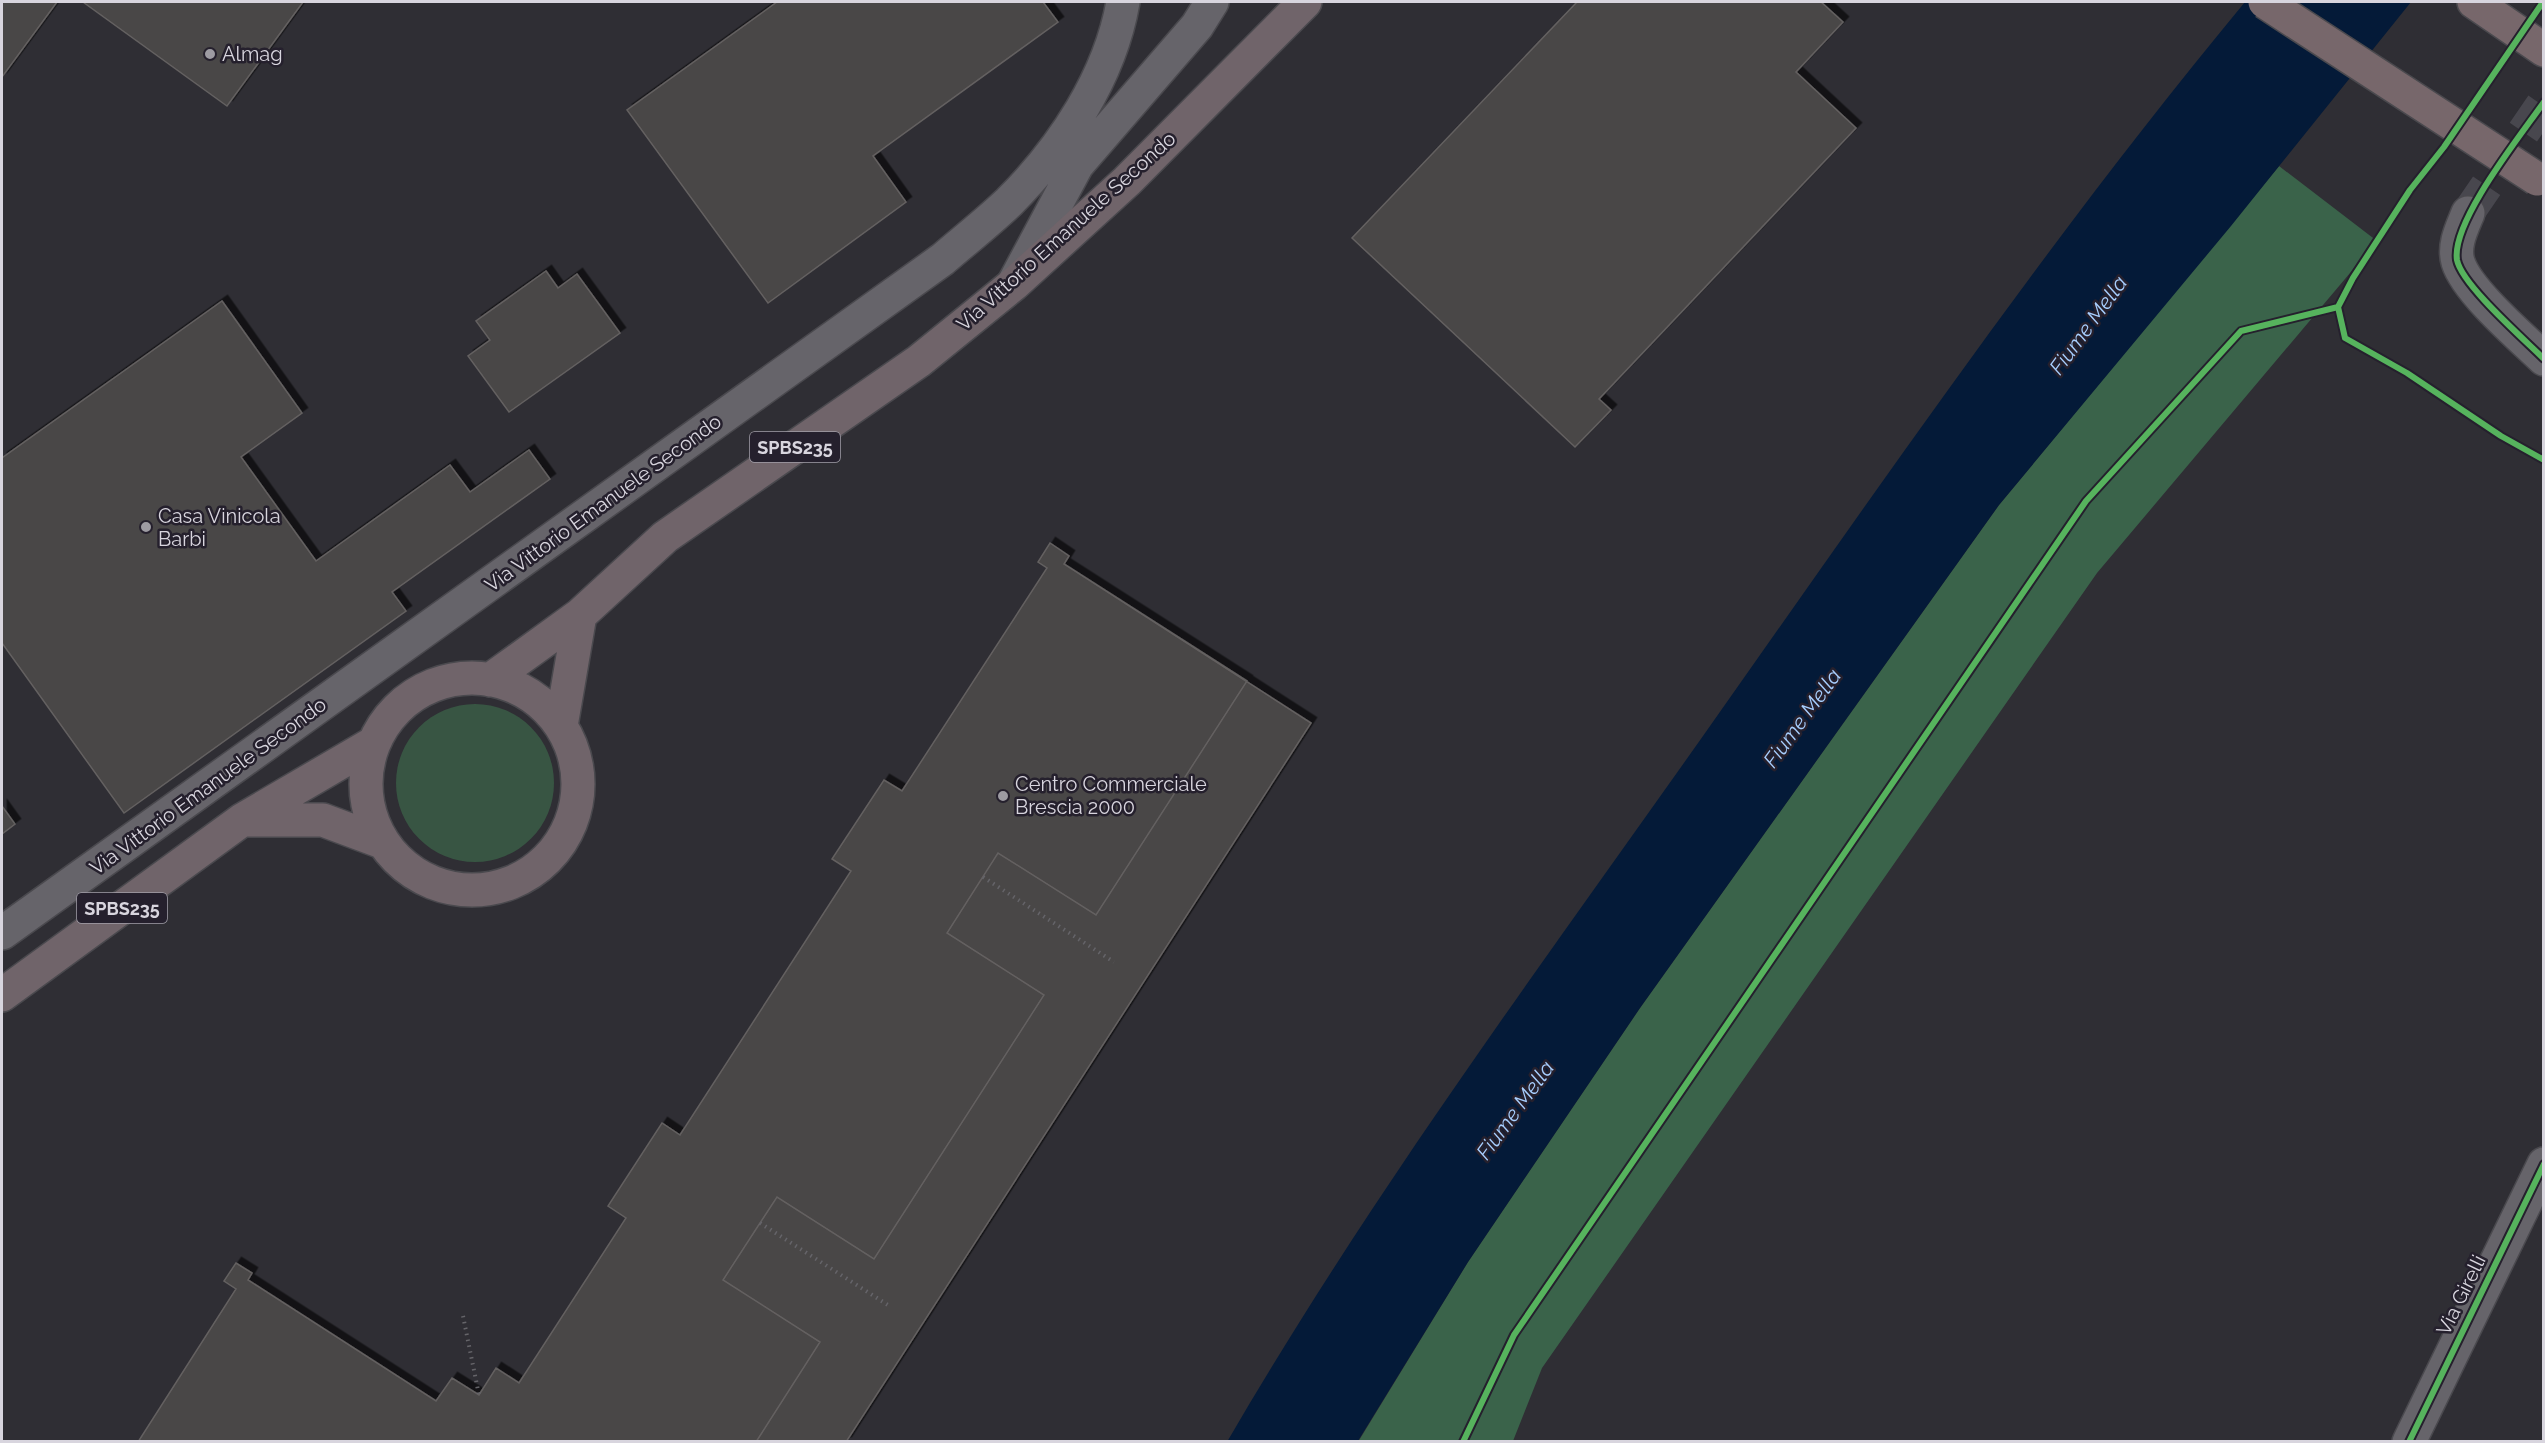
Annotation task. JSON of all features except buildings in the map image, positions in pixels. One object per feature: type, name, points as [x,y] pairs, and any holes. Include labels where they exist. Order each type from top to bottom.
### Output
[{"type":"highway","points":[[2265,2],[2541,183]]},
{"type":"highway","points":[[2474,2],[2544,50]]},
{"type":"main road","name":"Via Vittorio Emanuele Secondo","points":[[490,680],[580,615],[665,537],[919,360],[1014,284],[1127,181],[1305,2]]},
{"type":"main road","points":[[561,726],[580,615]]},
{"type":"main road","name":"SPBS235","points":[[454,679],[490,680],[525,692],[553,715],[561,726],[576,764],[578,782],[573,818],[556,849],[531,872],[501,887],[467,890],[445,886],[418,877],[405,867],[382,842],[368,811],[365,777],[372,744],[391,714],[420,691],[454,679]]},
{"type":"main road","name":"SPBS235","points":[[2,995],[242,820],[372,744]]},
{"type":"main road","name":"SPBS235","points":[[242,820],[323,820],[382,842]]},
{"type":"street","name":"Via Vittorio Emanuele Secondo","points":[[2,933],[943,259],[1009,202],[1052,153],[1084,105],[1106,64],[1123,2]]},
{"type":"street","points":[[1014,284],[1077,165],[1197,26],[1212,2]]},
{"type":"street","points":[[2468,213],[2457,239],[2457,261],[2466,279],[2544,359]]},
{"type":"street","name":"Via Girelli","points":[[2409,1442],[2544,1164]]},
{"type":"path","points":[[982,877],[1114,962]]},
{"type":"path","points":[[760,1223],[891,1307]]},
{"type":"path","points":[[463,1316],[479,1395]]},
{"type":"green space","points":[[2279,166],[2377,241],[2097,573],[1542,1368],[1513,1441],[1358,1442],[1468,1262],[1640,1008],[1999,505]]},
{"type":"green space","points":[[475,704],[490,705],[505,710],[519,717],[531,727],[541,739],[548,753],[553,768],[553,798],[548,813],[541,827],[531,839],[519,849],[505,856],[490,861],[475,862],[460,861],[445,856],[431,849],[419,839],[409,827],[402,813],[397,798],[396,783],[397,768],[402,753],[409,739],[419,727],[431,717],[445,710],[460,705]]},
{"type":"water","name":"Fiume Mella","points":[[2245,2],[2411,2],[2231,226],[1999,505],[1640,1008],[1468,1262],[1358,1441],[1227,1442],[1282,1351],[1397,1172],[1518,996],[1900,456],[2034,272],[2173,91]]},
{"type":"tunnel","points":[[2468,213],[2544,102]]},
{"type":"cycle path","points":[[2543,2],[2444,147],[2410,190],[2353,278],[2338,307],[2345,338],[2407,373],[2501,436],[2544,460]]},
{"type":"cycle path","points":[[2544,102],[2505,156],[2476,202],[2458,244],[2457,260],[2461,271],[2481,297],[2544,359]]},
{"type":"cycle path","points":[[1463,1442],[1514,1335],[2086,501],[2241,331],[2338,307]]},
{"type":"cycle path","points":[[2409,1442],[2544,1164]]},
{"type":"place","name":"Almag","points":[[210,54]]},
{"type":"place","name":"Casa Vinicola Barbi","points":[[146,527]]},
{"type":"place","name":"Centro Commerciale Brescia 2000","points":[[1003,796]]}]
